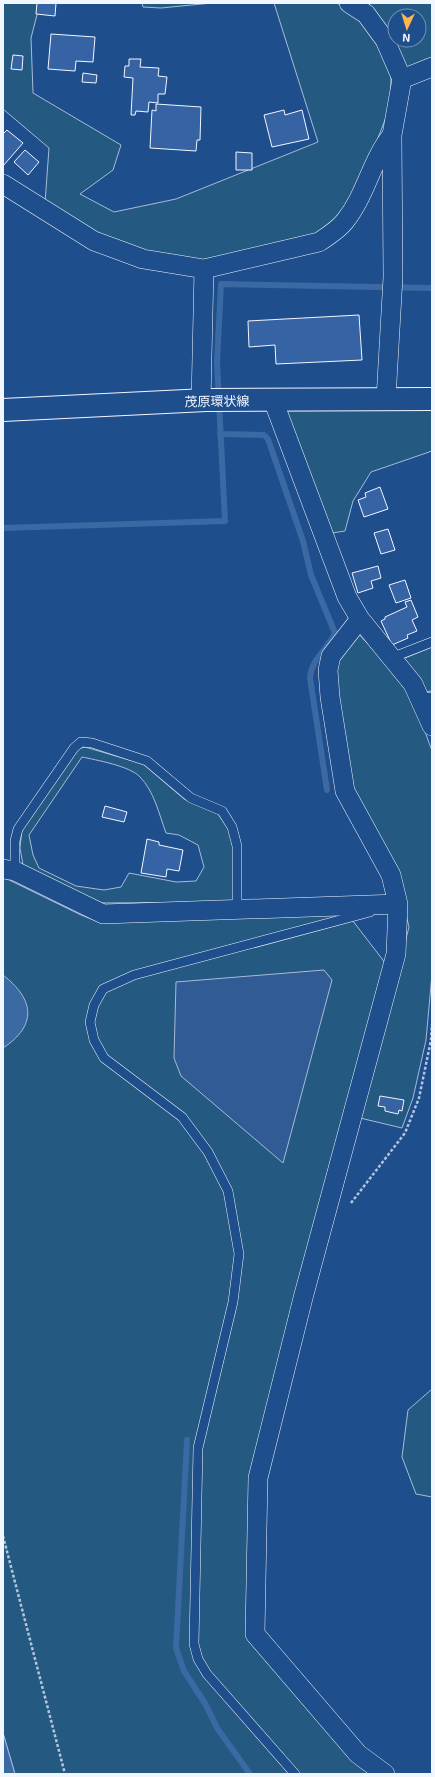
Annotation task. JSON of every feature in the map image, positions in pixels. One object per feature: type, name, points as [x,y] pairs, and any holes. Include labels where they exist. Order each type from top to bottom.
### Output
[{"type":"main road","name":"茂原環状線","points":[[3,410],[204,401],[432,399]]},
{"type":"street","points":[[349,3],[366,14],[385,40],[402,79],[392,135],[393,277],[386,399]]},
{"type":"street","points":[[402,79],[432,67]]},
{"type":"street","points":[[3,184],[94,241],[143,258],[204,269],[319,242],[335,232],[346,221],[364,191],[382,148],[392,135]]},
{"type":"street","points":[[204,269],[204,401]]},
{"type":"street","points":[[273,400],[347,597],[360,619],[426,698],[432,726]]},
{"type":"street","points":[[360,619],[331,656],[328,670],[330,697],[345,791],[391,875],[398,904],[396,954],[303,1298],[258,1478],[256,1634],[358,1754],[385,1774]]},
{"type":"street","points":[[9,870],[103,914],[398,904]]},
{"type":"lane","points":[[392,658],[432,642]]},
{"type":"lane","points":[[9,870],[18,829],[74,748],[81,742],[92,743],[147,761],[191,798],[222,811],[232,827],[237,846],[237,909]]},
{"type":"lane","points":[[295,1774],[207,1674],[198,1659],[194,1644],[198,1448],[233,1302],[239,1254],[228,1192],[208,1152],[182,1117],[104,1058],[94,1040],[90,1022],[94,1005],[102,989],[134,975],[398,904]]},
{"type":"path","points":[[326,1214],[346,1208],[405,1133],[418,1098],[432,1024]]},
{"type":"path","points":[[3,1536],[65,1774]]},
{"type":"shaded area","points":[[3,3],[40,3],[31,38],[33,93],[121,145],[113,170],[80,194],[114,212],[176,199],[318,142],[274,3],[337,3],[349,11],[371,33],[389,62],[391,78],[390,107],[355,197],[328,232],[205,264],[142,251],[100,237],[45,203],[49,148],[3,109]]},
{"type":"shaded area","points":[[142,3],[212,3],[161,8],[143,7]]},
{"type":"shaded area","points":[[360,3],[432,3],[432,61],[411,69],[403,65],[391,48],[427,48],[427,8],[387,8],[387,42]]},
{"type":"shaded area","points":[[432,408],[432,451],[371,472],[353,501],[345,531],[332,533],[286,410]]},
{"type":"shaded area","points":[[357,632],[410,690],[432,751],[432,974],[426,1040],[413,1098],[402,1128],[360,1118],[409,927],[396,874],[350,785],[334,684],[336,660]]},
{"type":"shaded area","points":[[432,647],[432,691],[422,692],[400,660]]},
{"type":"shaded area","points":[[85,747],[143,764],[184,799],[218,814],[232,834],[234,871],[233,902],[101,903],[23,865],[20,848],[22,829],[78,749]],"holes":[[[82,757],[121,767],[135,773],[140,777],[153,796],[166,833],[179,835],[198,845],[204,867],[196,881],[176,882],[129,873],[121,887],[104,890],[76,886],[39,868],[33,855],[29,835]]]},
{"type":"shaded area","points":[[3,877],[81,915],[99,922],[346,912],[386,964],[252,1473],[248,1634],[373,1774],[15,1774],[3,1733]]},
{"type":"shaded area","points":[[324,970],[332,980],[283,1163],[181,1076],[174,1058],[176,982]]},
{"type":"shaded area","points":[[3,975],[21,993],[26,1003],[28,1012],[27,1021],[22,1030],[3,1048]]},
{"type":"shaded area","points":[[432,1389],[432,1497],[416,1494],[402,1457],[408,1410]]},
{"type":"shaded area","points":[[3,1733],[15,1774],[3,1774]]},
{"type":"building","points":[[37,3],[56,3],[55,16],[36,14]]},
{"type":"building","points":[[51,34],[95,37],[93,62],[76,61],[75,71],[48,69]]},
{"type":"building","points":[[13,55],[23,56],[22,70],[11,69]]},
{"type":"building","points":[[129,59],[141,59],[140,67],[159,68],[158,76],[167,77],[165,94],[158,94],[158,103],[149,102],[148,112],[136,111],[135,115],[131,115],[133,78],[124,77],[125,66],[129,66]]},
{"type":"building","points":[[83,73],[97,75],[96,83],[82,82]]},
{"type":"building","points":[[156,104],[201,107],[200,140],[197,140],[196,151],[150,148],[152,110],[156,111]]},
{"type":"building","points":[[284,110],[285,115],[302,110],[309,139],[272,147],[264,115]]},
{"type":"building","points":[[7,130],[23,143],[3,166],[3,134]]},
{"type":"building","points":[[25,150],[39,162],[28,175],[14,162]]},
{"type":"building","points":[[236,152],[252,153],[252,170],[236,170]]},
{"type":"building","points":[[359,315],[362,360],[276,364],[275,345],[249,347],[248,321]]},
{"type":"building","points":[[380,487],[388,509],[364,517],[358,500],[366,497],[365,493]]},
{"type":"building","points":[[388,529],[395,550],[381,554],[374,533]]},
{"type":"building","points":[[378,566],[381,578],[371,581],[373,588],[358,593],[352,573]]},
{"type":"building","points":[[405,580],[411,598],[396,603],[389,585]]},
{"type":"building","points":[[411,600],[418,617],[412,620],[417,631],[407,635],[408,638],[392,645],[381,621],[385,619],[385,617],[407,607],[405,602]]},
{"type":"building","points":[[105,806],[127,812],[124,822],[102,817]]},
{"type":"building","points":[[147,839],[159,842],[159,845],[183,850],[179,871],[167,869],[166,877],[141,873]]},
{"type":"building","points":[[380,1096],[404,1100],[402,1111],[399,1110],[398,1114],[385,1111],[385,1107],[378,1106]]},
{"type":"waterway","points":[[3,528],[225,521],[217,362],[221,284],[432,288]]},
{"type":"waterway","points":[[220,434],[264,435],[268,439],[303,541],[311,575],[335,633],[317,659],[311,671],[310,678],[327,790]]},
{"type":"waterway","points":[[187,1440],[176,1648],[184,1671],[206,1705],[217,1728],[250,1774]]}]
